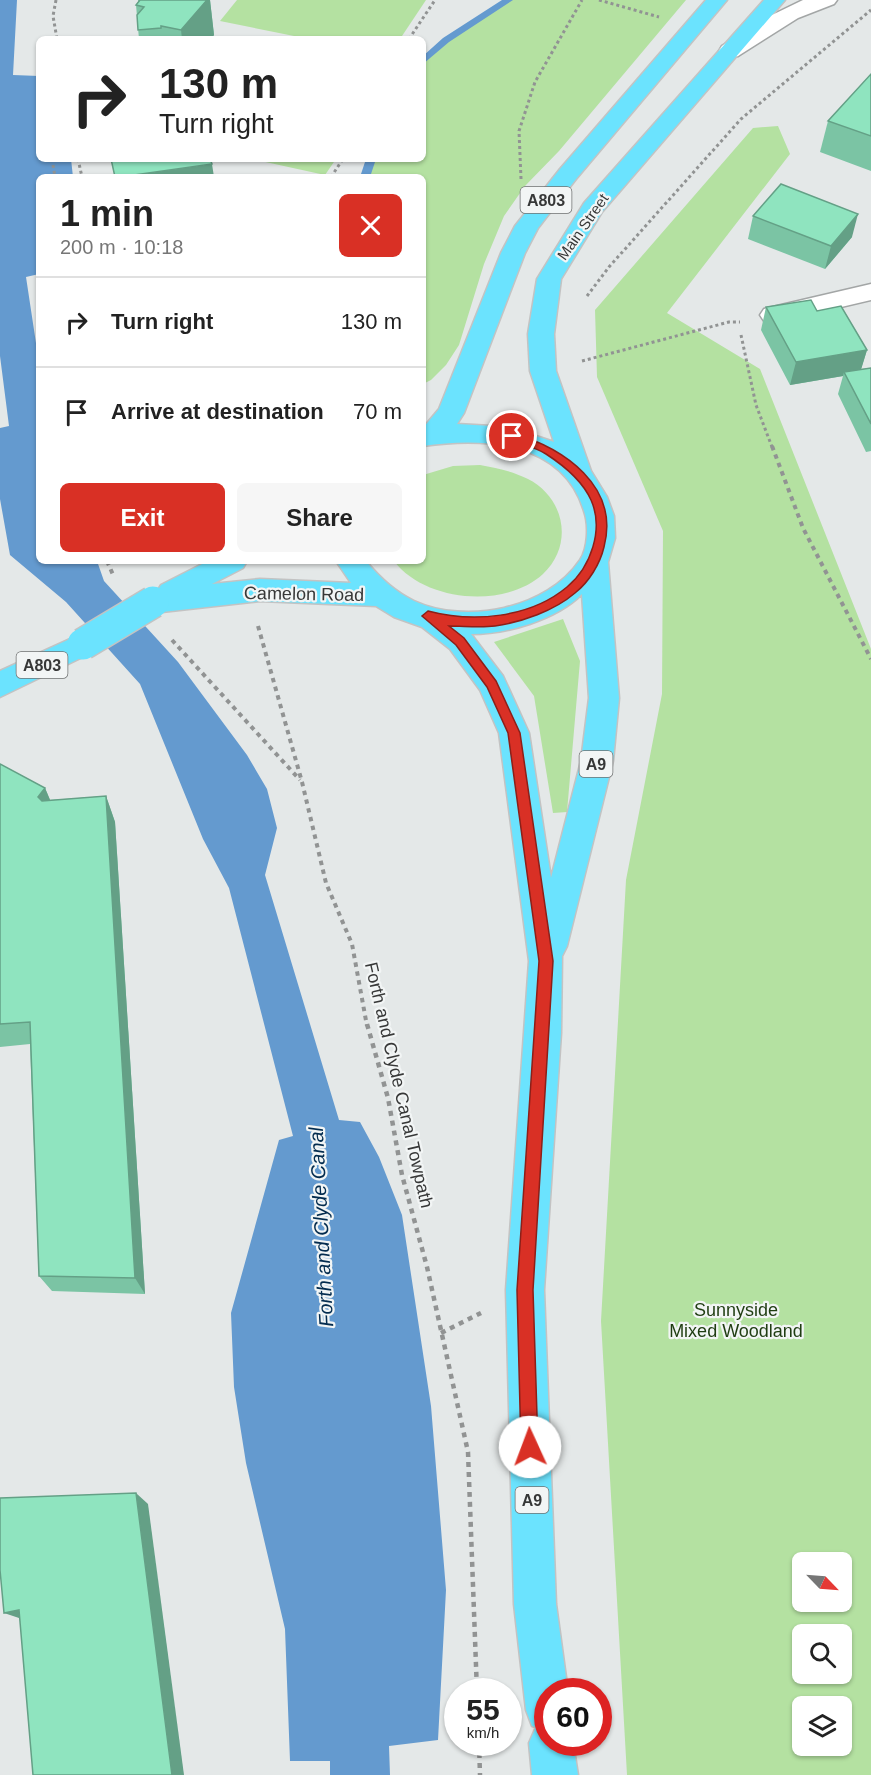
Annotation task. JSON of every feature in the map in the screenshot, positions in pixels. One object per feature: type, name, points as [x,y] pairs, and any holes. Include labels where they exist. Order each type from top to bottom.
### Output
[{"type":"main road","name":"A803","points":[[427,437],[451,413],[513,253],[527,226],[547,199],[717,0]]},
{"type":"main road","name":"Main Street","points":[[578,472],[543,371],[541,334],[549,279],[592,208],[775,0]]},
{"type":"main road","points":[[352,564],[364,581],[406,610],[448,621],[494,622],[540,609],[572,590],[594,562],[603,530],[597,499],[578,472],[548,450],[512,436],[472,432],[427,437]]},
{"type":"main road","name":"A9","points":[[544,1678],[535,1604],[525,1290],[546,961],[597,761],[604,698],[594,562]]},
{"type":"main road","name":"Camelon Road","points":[[0,685],[83,644],[153,602],[227,564]]},
{"type":"main road","name":"Camelon Road","points":[[153,602],[260,590],[382,595]]},
{"type":"main road","name":"A9","points":[[428,616],[460,642],[492,684],[514,733],[546,961]]},
{"type":"main road","points":[[553,1756],[555,1775]]},
{"type":"street","points":[[730,51],[789,15],[827,0]]},
{"type":"street","points":[[773,315],[871,292]]},
{"type":"path","points":[[56,0],[53,16],[56,36]]},
{"type":"path","points":[[411,36],[435,0]]},
{"type":"path","points":[[547,199],[525,186],[519,174],[519,131],[535,82],[582,0]]},
{"type":"path","points":[[599,0],[692,27]]},
{"type":"path","points":[[585,298],[609,267],[741,119],[871,10]]},
{"type":"path","points":[[543,371],[729,322],[738,323]]},
{"type":"path","points":[[741,335],[756,405],[803,528],[871,659]]},
{"type":"path","points":[[109,564],[121,586]]},
{"type":"path","points":[[260,590],[256,618],[302,782]]},
{"type":"path","name":"Forth and Clyde Canal Towpath","points":[[168,636],[302,782],[326,883],[352,944],[369,1034],[388,1098],[402,1175],[428,1267],[468,1452],[476,1678]]},
{"type":"path","points":[[479,1756],[480,1775]]},
{"type":"green space","points":[[237,0],[426,0],[402,36],[294,36],[220,21]]},
{"type":"green space","points":[[508,0],[686,0],[559,151],[525,186],[504,216],[484,264],[459,345],[446,365],[426,382],[426,174],[366,174],[370,162],[426,162],[426,58],[446,40]]},
{"type":"green space","name":"Sunnyside Mixed Woodland","points":[[778,126],[790,154],[667,313],[760,369],[871,649],[871,1775],[627,1775],[601,1321],[626,880],[662,694],[663,531],[597,377],[595,310],[753,128]]},
{"type":"green space","points":[[266,162],[334,162],[326,174]]},
{"type":"green space","points":[[480,465],[504,470],[528,479],[541,487],[557,510],[562,536],[553,562],[543,574],[527,585],[508,592],[487,596],[466,596],[425,585],[408,575],[397,564],[426,564],[426,474],[453,466]]},
{"type":"green space","points":[[563,619],[580,661],[567,812],[553,813],[534,696],[494,642]]},
{"type":"water","name":"Forth and Clyde Canal","points":[[0,0],[17,0],[13,75],[36,76],[36,162],[71,162],[73,174],[36,174],[36,275],[26,277],[36,343],[36,564],[98,564],[104,581],[178,662],[247,755],[267,789],[277,828],[265,875],[339,1120],[360,1122],[379,1157],[402,1215],[431,1406],[446,1590],[438,1740],[389,1746],[390,1775],[330,1775],[330,1761],[290,1761],[285,1629],[246,1463],[234,1387],[231,1313],[279,1140],[293,1136],[229,888],[203,839],[140,684],[66,602],[10,555],[0,499],[0,428],[9,426],[0,356]]},
{"type":"building","points":[[140,0],[207,0],[181,30],[161,26],[161,28],[138,30],[137,15],[144,7],[136,5]]},
{"type":"building","points":[[871,74],[871,136],[828,121]]},
{"type":"building","points":[[112,162],[211,162],[212,164],[141,174],[114,174]]},
{"type":"building","points":[[781,184],[858,214],[831,246],[753,216]]},
{"type":"building","points":[[811,300],[817,311],[841,306],[867,350],[796,362],[766,307]]},
{"type":"building","points":[[871,368],[871,424],[844,372]]},
{"type":"building","points":[[0,764],[45,788],[38,797],[42,801],[106,796],[135,1278],[39,1276],[30,1022],[0,1024]]},
{"type":"building","points":[[136,1493],[172,1775],[33,1775],[19,1610],[4,1613],[0,1570],[0,1498]]},
{"type":"waterway","points":[[426,58],[446,40],[508,0]]},
{"type":"waterway","points":[[366,174],[370,162]]},
{"type":"route","points":[[512,436],[548,450],[578,472],[597,499],[603,530],[594,562],[572,590],[540,609],[494,622],[448,621],[428,616],[460,642],[492,684],[514,733],[546,961],[525,1290],[530,1447]]}]
